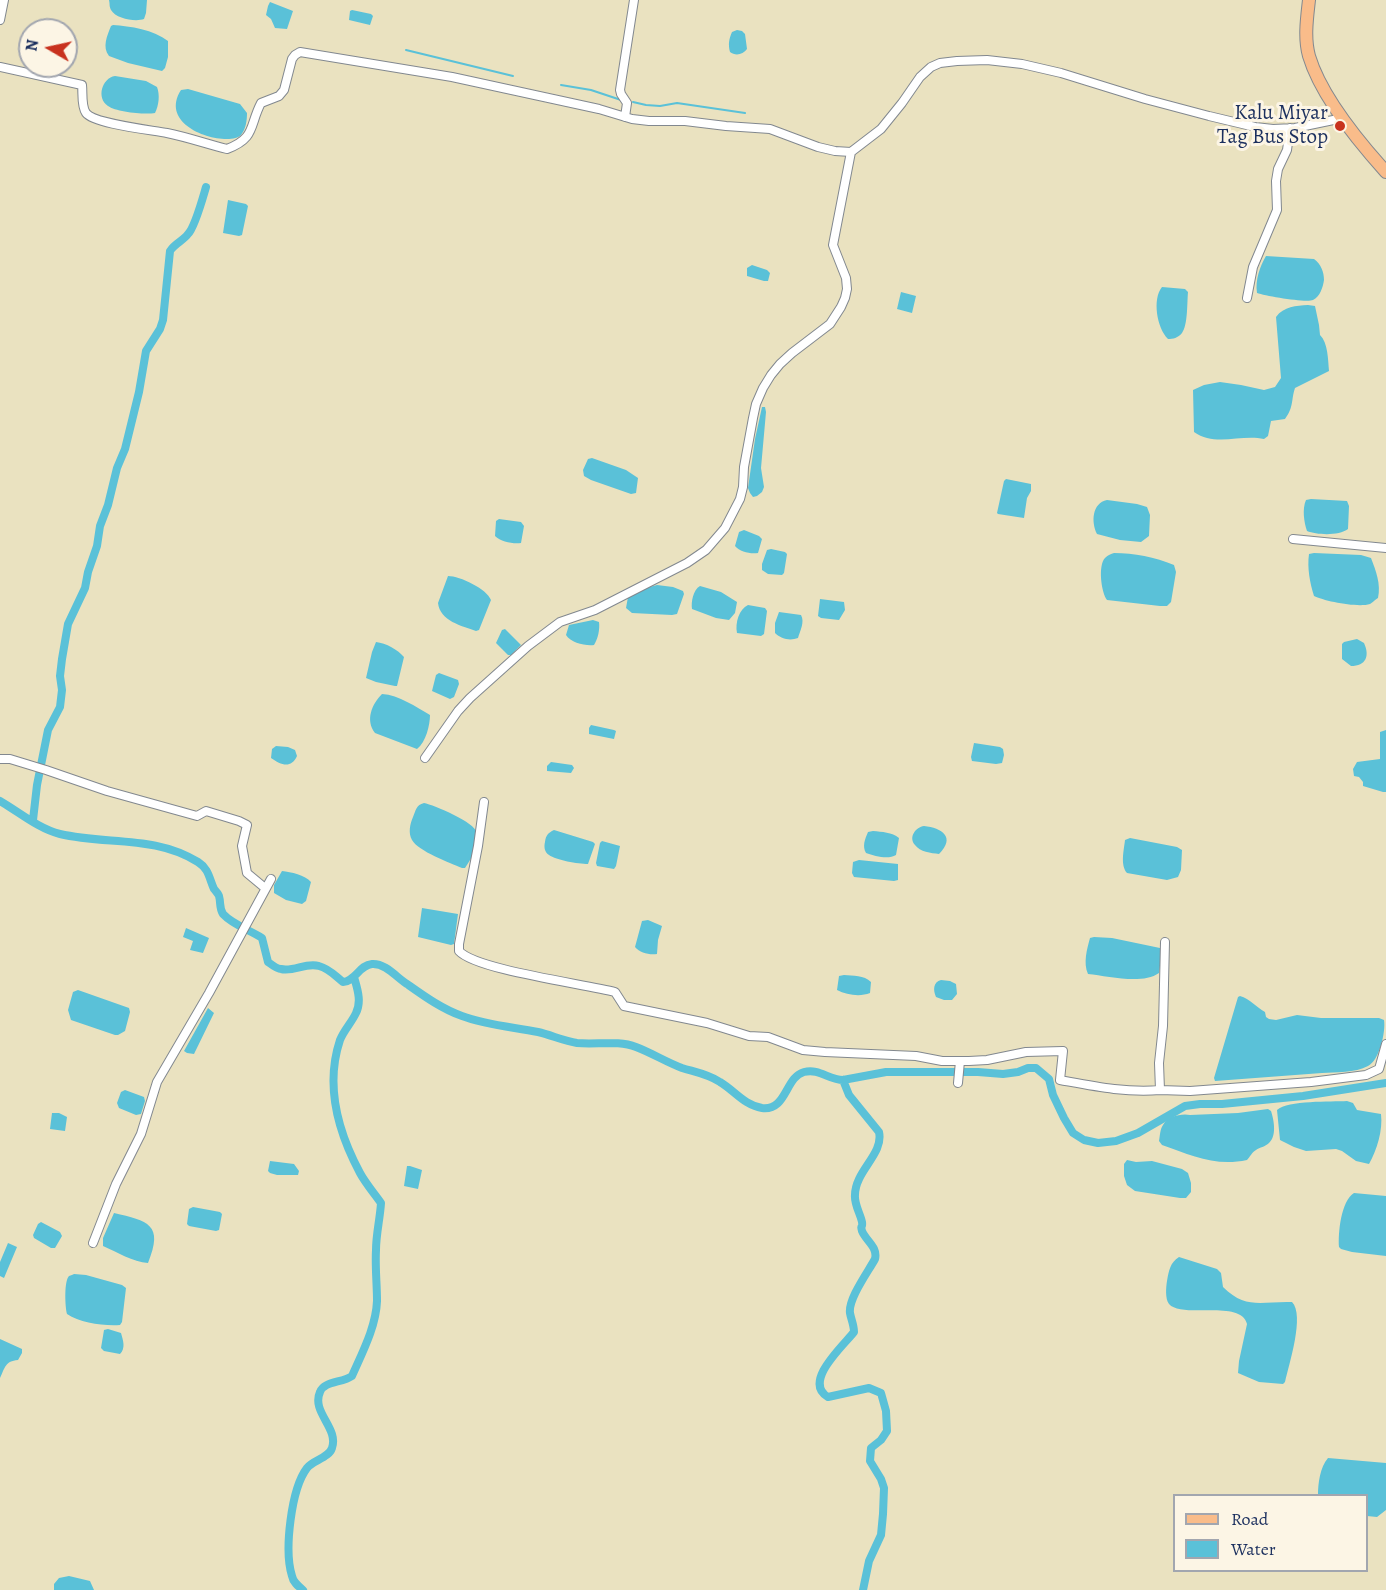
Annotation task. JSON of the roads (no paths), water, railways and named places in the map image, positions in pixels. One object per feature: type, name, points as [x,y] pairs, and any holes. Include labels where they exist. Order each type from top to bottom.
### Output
[{"type":"main road","points":[[1309,0],[1306,31],[1309,55],[1320,83],[1358,140],[1386,172]]},
{"type":"street","points":[[0,20],[4,0]]},
{"type":"street","points":[[625,117],[627,103],[620,90],[634,0]]},
{"type":"street","points":[[0,67],[82,85],[84,108],[86,114],[92,118],[227,149],[236,146],[246,138],[252,129],[261,103],[279,96],[284,90],[292,59],[300,52],[452,77],[649,121],[686,121],[770,129],[835,151],[851,152],[881,129],[920,77],[931,67],[940,63],[957,61],[987,60],[1022,64],[1255,127],[1290,129],[1343,118]]},
{"type":"street","points":[[1247,298],[1253,267],[1277,210],[1278,169],[1287,150],[1290,129]]},
{"type":"street","points":[[425,758],[464,705],[528,646],[560,622],[595,610],[687,563],[706,549],[724,528],[740,499],[753,418],[763,388],[780,364],[830,324],[842,308],[847,288],[846,278],[833,245],[851,152]]},
{"type":"street","points":[[1293,539],[1386,548]]},
{"type":"street","points":[[0,759],[10,759],[107,791],[197,816],[206,811],[239,821],[247,825],[243,846],[247,873],[265,888]]},
{"type":"street","points":[[484,802],[459,951],[480,962],[519,973],[615,992],[624,1006],[707,1023],[749,1036],[768,1037],[803,1050],[916,1056],[960,1061],[987,1060],[1026,1052],[1063,1051],[1060,1080],[1141,1092],[1246,1088],[1366,1075],[1378,1069],[1386,1044]]},
{"type":"street","points":[[93,1243],[116,1184],[141,1134],[156,1082],[209,993],[270,879]]},
{"type":"street","points":[[1160,1090],[1159,1063],[1163,1026],[1165,942]]},
{"type":"street","points":[[958,1083],[960,1061]]},
{"type":"water","points":[[109,0],[147,0],[144,19],[131,20],[117,16],[111,10]]},
{"type":"water","points":[[270,2],[293,11],[287,29],[275,28],[271,19],[266,15]]},
{"type":"water","points":[[352,10],[371,14],[373,16],[370,25],[349,20]]},
{"type":"water","points":[[113,25],[149,31],[168,41],[165,68],[162,71],[109,56],[106,41]]},
{"type":"water","points":[[737,30],[745,34],[747,49],[741,54],[730,52],[732,32]]},
{"type":"water","points":[[115,76],[146,81],[157,87],[159,100],[155,113],[117,110],[108,106],[102,98],[102,89],[107,80]]},
{"type":"water","points":[[188,89],[240,104],[247,113],[241,135],[223,139],[210,137],[186,125],[178,115],[176,104],[181,90]]},
{"type":"water","points":[[228,200],[248,206],[242,235],[223,233]]},
{"type":"water","points":[[1266,256],[1314,259],[1323,271],[1324,277],[1318,297],[1303,301],[1257,293],[1258,273]]},
{"type":"water","points":[[752,265],[770,273],[768,281],[747,276],[747,268]]},
{"type":"water","points":[[1162,287],[1185,289],[1188,292],[1184,329],[1174,338],[1168,339],[1164,334],[1157,313],[1157,299]]},
{"type":"water","points":[[901,292],[916,296],[912,313],[897,309]]},
{"type":"water","points":[[1315,306],[1320,335],[1325,342],[1329,371],[1295,388],[1288,415],[1285,419],[1271,421],[1268,436],[1264,439],[1211,439],[1194,432],[1193,390],[1220,382],[1264,390],[1275,387],[1281,378],[1276,317],[1286,309]]},
{"type":"water","points":[[762,407],[765,407],[766,412],[761,468],[764,487],[762,492],[753,497],[748,488]]},
{"type":"water","points":[[592,458],[626,470],[638,478],[636,493],[631,494],[584,476],[583,470],[588,459]]},
{"type":"water","points":[[1006,479],[1031,484],[1024,518],[997,513]]},
{"type":"water","points":[[1107,500],[1147,507],[1150,515],[1149,536],[1141,542],[1097,534],[1094,514],[1098,505]]},
{"type":"water","points":[[1306,500],[1347,501],[1349,506],[1348,529],[1328,534],[1307,531],[1304,507]]},
{"type":"water","points":[[499,519],[521,522],[524,526],[521,543],[507,542],[495,536],[496,521]]},
{"type":"water","points":[[744,530],[762,539],[758,553],[745,552],[735,546],[739,532]]},
{"type":"water","points":[[767,550],[787,554],[782,575],[768,574],[762,570]]},
{"type":"water","points":[[1114,553],[1144,556],[1174,565],[1176,572],[1171,602],[1167,606],[1160,606],[1107,600],[1101,572],[1105,558]]},
{"type":"water","points":[[1309,554],[1361,555],[1371,558],[1378,583],[1378,598],[1370,604],[1350,605],[1314,596],[1308,565]]},
{"type":"water","points":[[448,576],[473,584],[491,600],[479,630],[476,631],[452,622],[440,609],[438,603]]},
{"type":"water","points":[[657,585],[683,591],[677,614],[632,613],[626,608],[628,597]]},
{"type":"water","points":[[700,586],[721,592],[737,602],[735,613],[729,620],[692,609],[693,596]]},
{"type":"water","points":[[820,599],[844,602],[845,610],[839,620],[818,616]]},
{"type":"water","points":[[748,605],[765,608],[767,611],[764,634],[761,636],[737,633],[738,617]]},
{"type":"water","points":[[779,612],[801,615],[802,624],[798,638],[786,639],[775,633],[775,623]]},
{"type":"water","points":[[593,620],[599,622],[598,637],[594,645],[578,643],[566,635],[569,625]]},
{"type":"water","points":[[505,629],[521,645],[511,655],[508,655],[496,643],[502,630]]},
{"type":"water","points":[[1357,639],[1364,643],[1367,652],[1363,662],[1351,666],[1342,659],[1342,644]]},
{"type":"water","points":[[376,642],[392,647],[404,657],[397,686],[366,678]]},
{"type":"water","points":[[439,673],[458,680],[459,684],[454,697],[450,699],[432,691],[436,675]]},
{"type":"water","points":[[382,694],[401,699],[430,715],[427,733],[417,749],[375,733],[370,723],[371,712],[375,702]]},
{"type":"water","points":[[591,725],[616,731],[614,739],[589,734]]},
{"type":"water","points":[[1386,730],[1386,792],[1383,792],[1363,786],[1359,777],[1354,776],[1353,769],[1357,762],[1380,759],[1380,732]]},
{"type":"water","points":[[974,743],[1003,749],[1002,763],[972,761]]},
{"type":"water","points":[[276,746],[295,750],[297,756],[295,760],[286,764],[271,758],[272,749]]},
{"type":"water","points":[[551,762],[572,765],[574,768],[571,773],[547,771],[547,766]]},
{"type":"water","points":[[424,803],[454,815],[475,829],[476,847],[465,868],[427,852],[412,840],[410,826],[418,806]]},
{"type":"water","points":[[924,826],[945,834],[946,843],[939,854],[923,851],[913,842],[914,833],[918,828]]},
{"type":"water","points":[[554,830],[595,844],[588,864],[562,860],[547,854],[545,851],[546,838]]},
{"type":"water","points":[[868,832],[890,833],[899,838],[896,855],[885,857],[866,853],[865,840]]},
{"type":"water","points":[[1130,838],[1182,850],[1181,870],[1178,877],[1167,880],[1127,873],[1123,853],[1125,840]]},
{"type":"water","points":[[602,841],[620,846],[614,869],[597,866]]},
{"type":"water","points":[[859,860],[898,864],[898,880],[854,877],[853,862]]},
{"type":"water","points":[[282,871],[302,876],[311,882],[306,901],[302,904],[286,900],[274,893],[274,885]]},
{"type":"water","points":[[422,908],[458,914],[454,944],[418,937]]},
{"type":"water","points":[[648,920],[662,926],[657,954],[645,953],[635,947],[642,921]]},
{"type":"water","points":[[186,928],[209,938],[203,953],[190,950],[193,941],[183,937]]},
{"type":"water","points":[[1090,938],[1112,938],[1160,948],[1162,951],[1159,973],[1152,977],[1134,979],[1088,974],[1087,951]]},
{"type":"water","points":[[839,976],[858,976],[871,982],[870,993],[854,995],[837,990]]},
{"type":"water","points":[[941,980],[956,984],[957,994],[952,1000],[936,997],[934,987]]},
{"type":"water","points":[[78,990],[129,1008],[125,1031],[115,1035],[71,1020],[68,1010],[73,992]]},
{"type":"water","points":[[1240,996],[1265,1012],[1269,1019],[1276,1020],[1297,1015],[1321,1018],[1379,1018],[1384,1020],[1383,1039],[1372,1063],[1351,1071],[1215,1081],[1214,1078]]},
{"type":"water","points":[[208,1008],[214,1013],[194,1054],[187,1053],[184,1051]]},
{"type":"water","points":[[125,1090],[144,1097],[141,1114],[136,1115],[119,1108],[117,1103],[121,1092]]},
{"type":"water","points":[[1347,1101],[1353,1103],[1357,1110],[1381,1114],[1379,1140],[1369,1164],[1356,1161],[1336,1149],[1306,1151],[1280,1140],[1277,1110],[1300,1103]]},
{"type":"water","points":[[1268,1109],[1273,1119],[1272,1140],[1255,1151],[1247,1160],[1224,1162],[1203,1159],[1162,1145],[1159,1141],[1163,1125],[1175,1116]]},
{"type":"water","points":[[52,1113],[59,1113],[67,1117],[65,1131],[50,1129]]},
{"type":"water","points":[[1127,1160],[1152,1161],[1182,1169],[1188,1173],[1191,1192],[1186,1198],[1180,1198],[1135,1191],[1127,1185],[1124,1176],[1124,1164]]},
{"type":"water","points":[[270,1161],[294,1164],[299,1171],[298,1175],[270,1173],[268,1171]]},
{"type":"water","points":[[407,1166],[422,1170],[418,1189],[404,1186]]},
{"type":"water","points":[[1354,1193],[1386,1196],[1386,1256],[1352,1252],[1339,1247],[1343,1210]]},
{"type":"water","points":[[193,1207],[220,1212],[222,1214],[219,1230],[189,1226],[187,1224],[189,1209]]},
{"type":"water","points":[[114,1213],[136,1219],[150,1226],[154,1240],[148,1263],[131,1259],[103,1246],[103,1238]]},
{"type":"water","points":[[41,1222],[60,1232],[62,1236],[55,1248],[34,1238],[33,1235]]},
{"type":"water","points":[[8,1243],[17,1247],[4,1278],[0,1276],[0,1262]]},
{"type":"water","points":[[1179,1257],[1217,1269],[1221,1273],[1223,1287],[1239,1299],[1255,1303],[1292,1302],[1296,1308],[1297,1328],[1290,1364],[1283,1384],[1259,1382],[1238,1373],[1247,1324],[1242,1317],[1234,1312],[1186,1310],[1169,1304],[1166,1293],[1168,1273],[1172,1264]]},
{"type":"water","points":[[86,1275],[126,1288],[120,1325],[92,1323],[78,1320],[67,1314],[66,1283],[69,1276]]},
{"type":"water","points":[[104,1330],[121,1333],[123,1347],[120,1354],[104,1351],[101,1348]]},
{"type":"water","points":[[0,1339],[22,1349],[22,1353],[18,1360],[6,1366],[0,1378]]},
{"type":"water","points":[[1328,1458],[1386,1463],[1386,1510],[1377,1517],[1368,1516],[1368,1494],[1318,1494],[1321,1471]]},
{"type":"water","points":[[69,1576],[90,1581],[94,1590],[54,1590],[54,1584],[59,1578]]},
{"type":"waterway","points":[[406,50],[513,76]]},
{"type":"waterway","points":[[561,85],[591,90],[621,100]]},
{"type":"waterway","points":[[633,102],[660,106],[677,103],[745,113]]},
{"type":"waterway","points":[[33,820],[37,785],[48,730],[60,707],[62,690],[60,676],[68,624],[85,588],[100,526],[125,449],[146,351],[163,320],[170,251],[191,230],[206,187]]},
{"type":"waterway","points":[[0,801],[52,832],[148,844],[182,853],[198,862],[207,871],[219,895],[223,914],[262,938],[268,962],[278,968],[286,970],[309,965],[319,966],[343,982],[351,979],[368,965],[377,964],[387,968],[433,1002],[462,1016],[577,1043],[614,1043],[636,1047],[682,1068],[711,1077],[745,1101],[762,1108],[770,1108],[776,1104],[793,1080],[798,1075],[809,1071],[843,1080],[886,1072],[1003,1074],[1036,1068],[1049,1079],[1053,1095],[1073,1133],[1084,1140],[1098,1143],[1116,1141],[1138,1133],[1185,1106],[1303,1096],[1386,1083]]},
{"type":"waterway","points":[[303,1590],[296,1584],[290,1565],[290,1520],[301,1478],[310,1465],[328,1454],[332,1448],[332,1434],[318,1399],[322,1388],[352,1376],[371,1330],[377,1301],[376,1244],[381,1203],[362,1177],[345,1141],[334,1091],[334,1074],[340,1040],[359,1004],[354,977]]},
{"type":"waterway","points":[[843,1080],[849,1095],[879,1132],[877,1148],[859,1178],[855,1195],[862,1231],[875,1251],[875,1259],[852,1300],[850,1313],[854,1332],[828,1364],[822,1373],[820,1382],[821,1390],[828,1397],[869,1388],[881,1393],[886,1411],[887,1431],[871,1448],[870,1461],[884,1488],[881,1535],[869,1561],[863,1590]]},
{"type":"place","name":"Kalu Miyar Tag Bus Stop","points":[[1340,126]]}]
